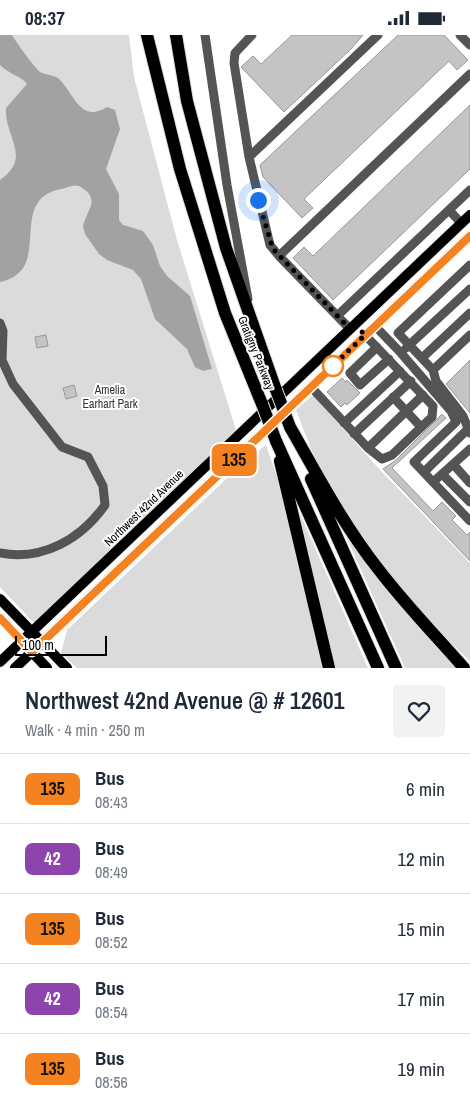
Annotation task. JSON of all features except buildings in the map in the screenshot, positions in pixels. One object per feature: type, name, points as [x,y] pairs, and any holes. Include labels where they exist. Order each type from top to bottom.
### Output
[{"type":"highway","name":"Gratigny Parkway","points":[[147,35],[180,169],[225,313],[276,441],[378,668]]},
{"type":"highway","name":"Gratigny Parkway","points":[[176,35],[187,101],[226,248],[252,324],[310,478],[396,668]]},
{"type":"highway","points":[[290,427],[340,516],[360,544],[379,570],[464,668]]},
{"type":"highway","points":[[276,441],[329,668]]},
{"type":"highway","points":[[452,654],[470,667]]},
{"type":"main road","name":"Northwest 42nd Avenue","points":[[0,662],[470,215]]},
{"type":"main road","points":[[15,668],[470,236],[461,223]]},
{"type":"main road","points":[[353,327],[365,335]]},
{"type":"main road","points":[[0,599],[67,668]]},
{"type":"main road","points":[[0,618],[47,668]]},
{"type":"street","points":[[205,35],[227,185],[252,324]]},
{"type":"street","points":[[252,35],[238,49],[234,58],[249,157],[268,239],[279,256],[338,315],[353,327]]},
{"type":"street","points":[[249,157],[378,35]]},
{"type":"street","points":[[460,35],[470,45]]},
{"type":"street","points":[[279,256],[470,74]]},
{"type":"street","points":[[338,315],[470,190]]},
{"type":"street","points":[[449,210],[461,223]]},
{"type":"street","points":[[424,472],[469,431],[463,416],[436,381],[433,370],[398,333],[470,265]]},
{"type":"street","points":[[401,353],[470,289]]},
{"type":"street","points":[[422,358],[470,313]]},
{"type":"street","points":[[0,323],[3,331],[2,360],[13,384],[62,447],[88,457],[103,486],[105,505],[98,515],[67,543],[57,547],[14,556],[0,553]]},
{"type":"street","points":[[375,326],[451,411],[456,422],[414,462],[470,521]]},
{"type":"street","points":[[311,387],[354,434],[382,459],[392,455],[432,417],[433,406],[365,335]]},
{"type":"street","points":[[433,370],[470,335]]},
{"type":"street","points":[[377,347],[350,373],[360,385],[389,359]]},
{"type":"street","points":[[344,423],[400,371]]},
{"type":"street","points":[[354,434],[410,381]]},
{"type":"street","points":[[368,448],[423,395]]},
{"type":"street","points":[[394,397],[421,427]]},
{"type":"street","points":[[433,482],[468,453]]},
{"type":"street","points":[[453,464],[470,483]]},
{"type":"street","points":[[442,473],[470,502]]},
{"type":"green space","name":"Amelia Earhart Park","points":[[0,35],[129,35],[134,77],[177,240],[236,430],[34,623],[0,587]]},
{"type":"green space","points":[[313,395],[381,471],[470,563],[470,661],[427,618],[387,572],[336,497],[314,455],[296,410]]},
{"type":"green space","points":[[266,445],[284,498],[325,668],[77,668],[61,653],[67,630],[246,460]]},
{"type":"green space","points":[[293,498],[368,668],[332,668]]},
{"type":"green space","points":[[340,523],[461,668],[405,668]]},
{"type":"shaded area","points":[[0,35],[12,35],[37,69],[59,79],[85,110],[91,112],[107,107],[115,110],[120,129],[106,169],[119,194],[119,220],[123,225],[143,231],[153,245],[160,266],[167,276],[190,296],[212,369],[203,371],[195,367],[187,349],[155,319],[141,279],[133,270],[107,260],[99,254],[85,234],[83,226],[91,205],[90,195],[79,186],[70,186],[45,196],[36,206],[25,264],[16,275],[0,282],[0,180],[10,171],[15,163],[16,155],[6,108],[27,84],[0,65]]},
{"type":"bus line","name":"135","points":[[0,618],[32,652],[470,236]]},
{"type":"route","points":[[258,200],[268,239],[273,249],[350,329],[355,324],[365,335],[333,366]]}]
